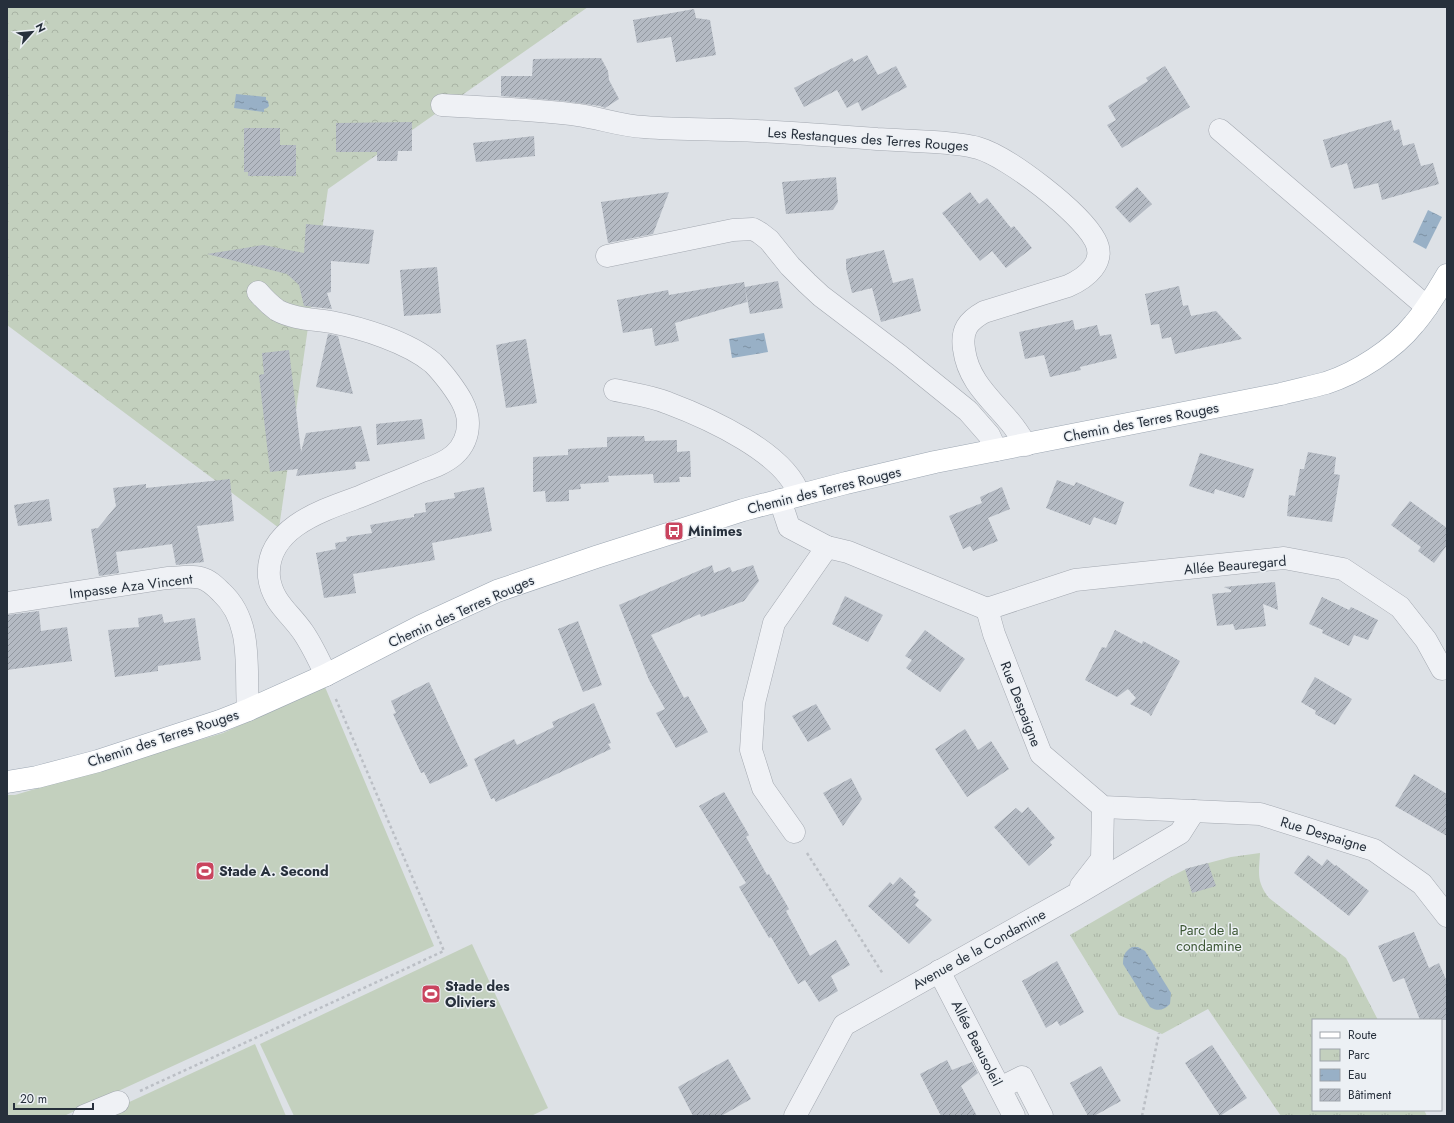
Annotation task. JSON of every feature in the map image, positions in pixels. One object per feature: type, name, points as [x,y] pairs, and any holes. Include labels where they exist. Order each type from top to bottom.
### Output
[{"type":"main road","name":"Chemin des Terres Rouges","points":[[7,782],[37,777],[98,761],[213,723],[248,710],[326,675],[421,626],[497,591],[596,556],[743,510],[898,470],[1273,395],[1326,382],[1353,371],[1386,350],[1413,325],[1427,307],[1447,275]]},
{"type":"street","name":"Les Restanques des Terres Rouges","points":[[442,105],[575,114],[643,127],[758,131],[947,143],[980,148],[994,154],[1028,176],[1061,202],[1092,234],[1097,243],[1099,252],[1094,266],[1089,273],[1077,282],[984,312],[973,319],[966,327],[963,341],[969,371],[982,391],[1010,422],[1026,445]]},
{"type":"street","points":[[1220,130],[1427,307]]},
{"type":"street","points":[[607,256],[733,230],[753,229],[760,232],[769,240],[794,270],[821,296],[900,356],[968,411],[989,435],[996,450]]},
{"type":"street","points":[[258,292],[270,305],[283,312],[357,328],[378,335],[424,356],[441,371],[456,392],[466,412],[468,423],[464,442],[453,456],[432,467],[314,514],[286,534],[276,547],[273,554],[269,577],[274,593],[281,607],[302,630],[326,675]]},
{"type":"street","points":[[615,390],[668,402],[741,438],[771,457],[796,485],[790,498],[789,527],[827,547],[848,552],[987,609]]},
{"type":"street","points":[[794,832],[763,788],[751,750],[754,704],[774,623],[827,547]]},
{"type":"street","name":"Allée Beauregard","points":[[987,609],[1075,580],[1284,558],[1343,569],[1400,608],[1426,640],[1442,669]]},
{"type":"street","name":"Impasse Aza Vincent","points":[[7,602],[167,578],[190,576],[201,578],[211,583],[230,601],[242,625],[246,659],[248,710]]},
{"type":"street","name":"Rue Despaigne","points":[[987,609],[994,634],[1041,754],[1103,807],[1260,814],[1374,850],[1422,884],[1447,916]]},
{"type":"street","points":[[1074,895],[1102,859],[1103,807]]},
{"type":"street","name":"Avenue de la Condamine","points":[[796,1116],[844,1025],[1074,895],[1180,833],[1194,811]]},
{"type":"street","name":"Allée Beausoleil","points":[[939,971],[1014,1116]]},
{"type":"street","points":[[1000,1088],[1022,1077],[1042,1116]]},
{"type":"street","points":[[84,1116],[118,1102]]},
{"type":"path","points":[[118,1102],[444,950],[326,675]]},
{"type":"path","points":[[794,832],[896,995]]},
{"type":"path","points":[[1142,1116],[1159,1033]]},
{"type":"green space","points":[[7,7],[588,7],[328,189],[279,528],[7,325]]},
{"type":"green space","name":"Stade A. Second","points":[[325,687],[434,946],[64,1116],[7,1116],[7,795],[15,795],[223,733]]},
{"type":"green space","name":"Parc de la condamine","points":[[1260,853],[1260,882],[1269,898],[1346,958],[1377,1019],[1312,1019],[1312,1111],[1424,1111],[1427,1116],[1281,1116],[1208,1009],[1162,1034],[1119,1015],[1070,935],[1186,869],[1231,857]]},
{"type":"green space","name":"Stade des Oliviers","points":[[472,944],[548,1108],[531,1116],[294,1116],[260,1044]]},
{"type":"green space","points":[[255,1044],[286,1116],[99,1116]]},
{"type":"water","points":[[236,94],[266,97],[269,106],[264,109],[264,112],[234,108]]},
{"type":"water","points":[[1428,210],[1442,217],[1426,249],[1413,242]]},
{"type":"water","points":[[764,333],[768,352],[732,358],[729,339]]},
{"type":"water","points":[[1132,947],[1138,947],[1145,951],[1171,993],[1170,1004],[1161,1010],[1150,1007],[1123,964],[1124,954]]},
{"type":"building","points":[[694,9],[696,18],[710,20],[716,55],[676,62],[671,37],[637,43],[633,20]]},
{"type":"building","points":[[867,55],[878,75],[896,66],[907,87],[862,111],[858,102],[847,108],[837,90],[804,107],[794,88],[852,58],[854,62]]},
{"type":"building","points":[[601,58],[608,71],[609,80],[619,99],[605,108],[563,101],[501,96],[501,76],[532,76],[533,59]]},
{"type":"building","points":[[1165,66],[1190,107],[1122,148],[1107,125],[1116,120],[1108,106],[1148,81],[1146,78]]},
{"type":"building","points":[[1391,120],[1394,131],[1399,129],[1403,146],[1414,143],[1421,166],[1433,163],[1439,184],[1382,200],[1378,183],[1354,189],[1347,163],[1331,168],[1323,140]]},
{"type":"building","points":[[412,122],[412,151],[398,151],[397,161],[377,161],[377,152],[336,152],[336,123]]},
{"type":"building","points":[[244,128],[280,128],[280,145],[296,145],[296,176],[248,176],[248,172],[244,172]]},
{"type":"building","points":[[534,136],[535,156],[476,162],[473,143]]},
{"type":"building","points":[[836,177],[838,202],[833,210],[786,214],[782,182]]},
{"type":"building","points":[[1137,187],[1152,204],[1130,223],[1115,207]]},
{"type":"building","points":[[669,192],[653,234],[608,243],[601,202]]},
{"type":"building","points":[[970,192],[979,204],[987,198],[1011,228],[1014,226],[1032,248],[1006,268],[992,251],[980,261],[942,213]]},
{"type":"building","points":[[306,224],[374,230],[369,264],[331,261],[331,292],[327,293],[332,309],[304,306],[299,285],[287,274],[207,254],[263,245],[304,253]]},
{"type":"building","points":[[884,250],[893,283],[913,278],[921,311],[881,322],[872,288],[852,293],[846,268],[846,259]]},
{"type":"building","points":[[437,267],[441,313],[404,316],[400,270]]},
{"type":"building","points":[[778,281],[783,308],[750,314],[745,288],[747,302],[675,323],[679,341],[655,346],[652,328],[623,333],[617,300],[668,290],[669,295],[744,282],[745,287]]},
{"type":"building","points":[[1179,286],[1183,306],[1188,305],[1191,316],[1216,311],[1242,339],[1175,354],[1171,337],[1162,339],[1159,324],[1151,325],[1145,294]]},
{"type":"building","points":[[1073,320],[1075,330],[1097,325],[1100,336],[1111,334],[1117,358],[1080,367],[1081,370],[1050,377],[1044,355],[1025,359],[1019,332]]},
{"type":"building","points":[[328,334],[338,336],[353,394],[316,387]]},
{"type":"building","points":[[526,339],[537,403],[506,408],[496,345]]},
{"type":"building","points":[[289,350],[301,452],[306,433],[361,426],[370,461],[355,462],[356,469],[296,476],[298,469],[270,472],[259,375],[264,374],[262,353]]},
{"type":"building","points":[[422,419],[425,439],[377,445],[376,424]]},
{"type":"building","points":[[644,436],[645,441],[677,440],[677,452],[690,451],[691,477],[679,477],[680,482],[654,483],[653,474],[608,476],[609,482],[580,484],[581,489],[569,490],[569,501],[546,502],[545,491],[533,492],[533,457],[568,455],[568,449],[607,447],[607,437]]},
{"type":"building","points":[[1308,452],[1336,457],[1334,474],[1340,475],[1332,522],[1287,516],[1289,495],[1295,496],[1300,469],[1304,469]]},
{"type":"building","points":[[1200,453],[1254,469],[1244,498],[1215,489],[1214,494],[1189,486]]},
{"type":"building","points":[[230,479],[234,521],[197,526],[204,562],[176,565],[172,544],[116,552],[119,573],[99,576],[91,529],[98,528],[116,506],[113,488],[146,484],[146,488]]},
{"type":"building","points":[[1057,480],[1074,486],[1076,482],[1124,502],[1116,525],[1094,517],[1090,525],[1046,508]]},
{"type":"building","points":[[484,487],[492,531],[432,543],[435,560],[353,574],[356,593],[324,598],[316,553],[336,549],[335,543],[347,541],[346,537],[372,533],[370,525],[414,517],[414,514],[426,512],[425,503],[455,498],[454,493]]},
{"type":"building","points":[[1002,487],[1010,509],[988,518],[998,541],[973,551],[970,546],[963,549],[949,516],[982,503],[980,497]]},
{"type":"building","points":[[49,499],[52,521],[18,526],[14,505]]},
{"type":"building","points":[[1410,501],[1447,528],[1447,545],[1434,563],[1418,551],[1421,547],[1391,525]]},
{"type":"building","points":[[712,565],[714,573],[730,567],[732,572],[753,565],[759,581],[744,601],[701,617],[700,614],[651,635],[684,698],[688,696],[708,732],[676,748],[656,713],[665,709],[649,680],[619,605]]},
{"type":"building","points":[[1275,582],[1278,610],[1263,604],[1266,626],[1235,630],[1233,624],[1217,626],[1212,594],[1231,592],[1231,590],[1224,587]]},
{"type":"building","points":[[845,596],[883,615],[868,642],[832,624]]},
{"type":"building","points":[[1322,597],[1349,610],[1351,607],[1378,620],[1368,640],[1354,635],[1349,646],[1322,633],[1323,630],[1309,624]]},
{"type":"building","points":[[39,611],[41,631],[67,627],[72,661],[7,670],[7,615]]},
{"type":"building","points":[[162,614],[164,623],[195,618],[201,660],[158,666],[158,671],[115,677],[108,630],[139,627],[138,618]]},
{"type":"building","points":[[578,621],[602,685],[583,692],[558,629]]},
{"type":"building","points":[[925,630],[965,659],[940,692],[906,668],[912,660],[905,656]]},
{"type":"building","points":[[1115,630],[1142,644],[1143,641],[1180,661],[1151,716],[1130,704],[1136,698],[1128,689],[1117,697],[1085,680],[1102,647],[1106,648]]},
{"type":"building","points":[[1315,677],[1352,699],[1335,725],[1315,714],[1316,711],[1301,702]]},
{"type":"building","points":[[429,682],[468,766],[430,784],[424,772],[421,773],[393,714],[396,713],[391,701]]},
{"type":"building","points":[[594,703],[611,743],[608,744],[611,749],[496,802],[494,798],[491,799],[474,759],[514,739],[517,745],[554,727],[552,722]]},
{"type":"building","points":[[816,704],[831,729],[808,742],[792,716]]},
{"type":"building","points":[[965,729],[978,750],[991,741],[1009,769],[967,797],[935,749]]},
{"type":"building","points":[[1414,774],[1447,794],[1447,836],[1395,806]]},
{"type":"building","points":[[851,778],[862,799],[843,826],[823,793]]},
{"type":"building","points":[[724,792],[749,835],[746,837],[767,875],[769,874],[789,909],[786,911],[810,956],[836,940],[850,965],[831,976],[838,991],[819,1002],[805,980],[798,984],[771,937],[769,938],[739,887],[746,883],[699,806]]},
{"type":"building","points":[[1028,807],[1055,838],[1050,842],[1052,845],[1029,866],[994,827],[1016,808],[1022,813]]},
{"type":"building","points":[[1308,855],[1322,866],[1327,859],[1369,891],[1349,916],[1294,873]]},
{"type":"building","points":[[1208,863],[1216,886],[1192,893],[1185,869]]},
{"type":"building","points":[[900,877],[916,892],[913,895],[919,900],[915,905],[932,920],[909,944],[868,906],[890,882],[893,885]]},
{"type":"building","points":[[1414,932],[1429,968],[1439,963],[1447,982],[1447,1020],[1420,1019],[1404,978],[1393,982],[1378,946]]},
{"type":"building","points":[[1057,961],[1084,1012],[1060,1026],[1057,1021],[1046,1028],[1022,981]]},
{"type":"building","points":[[1212,1045],[1247,1098],[1220,1116],[1185,1063]]},
{"type":"building","points":[[728,1059],[751,1099],[721,1116],[693,1116],[678,1087]]},
{"type":"building","points":[[947,1060],[952,1070],[972,1062],[978,1073],[961,1086],[977,1116],[941,1116],[920,1074]]},
{"type":"building","points":[[1101,1066],[1121,1101],[1094,1116],[1088,1116],[1070,1083]]},
{"type":"place","name":"Minimes","points":[[674,531]]},
{"type":"place","name":"Stade A. Second","points":[[205,871]]},
{"type":"place","name":"Stade des Oliviers","points":[[431,994]]}]
